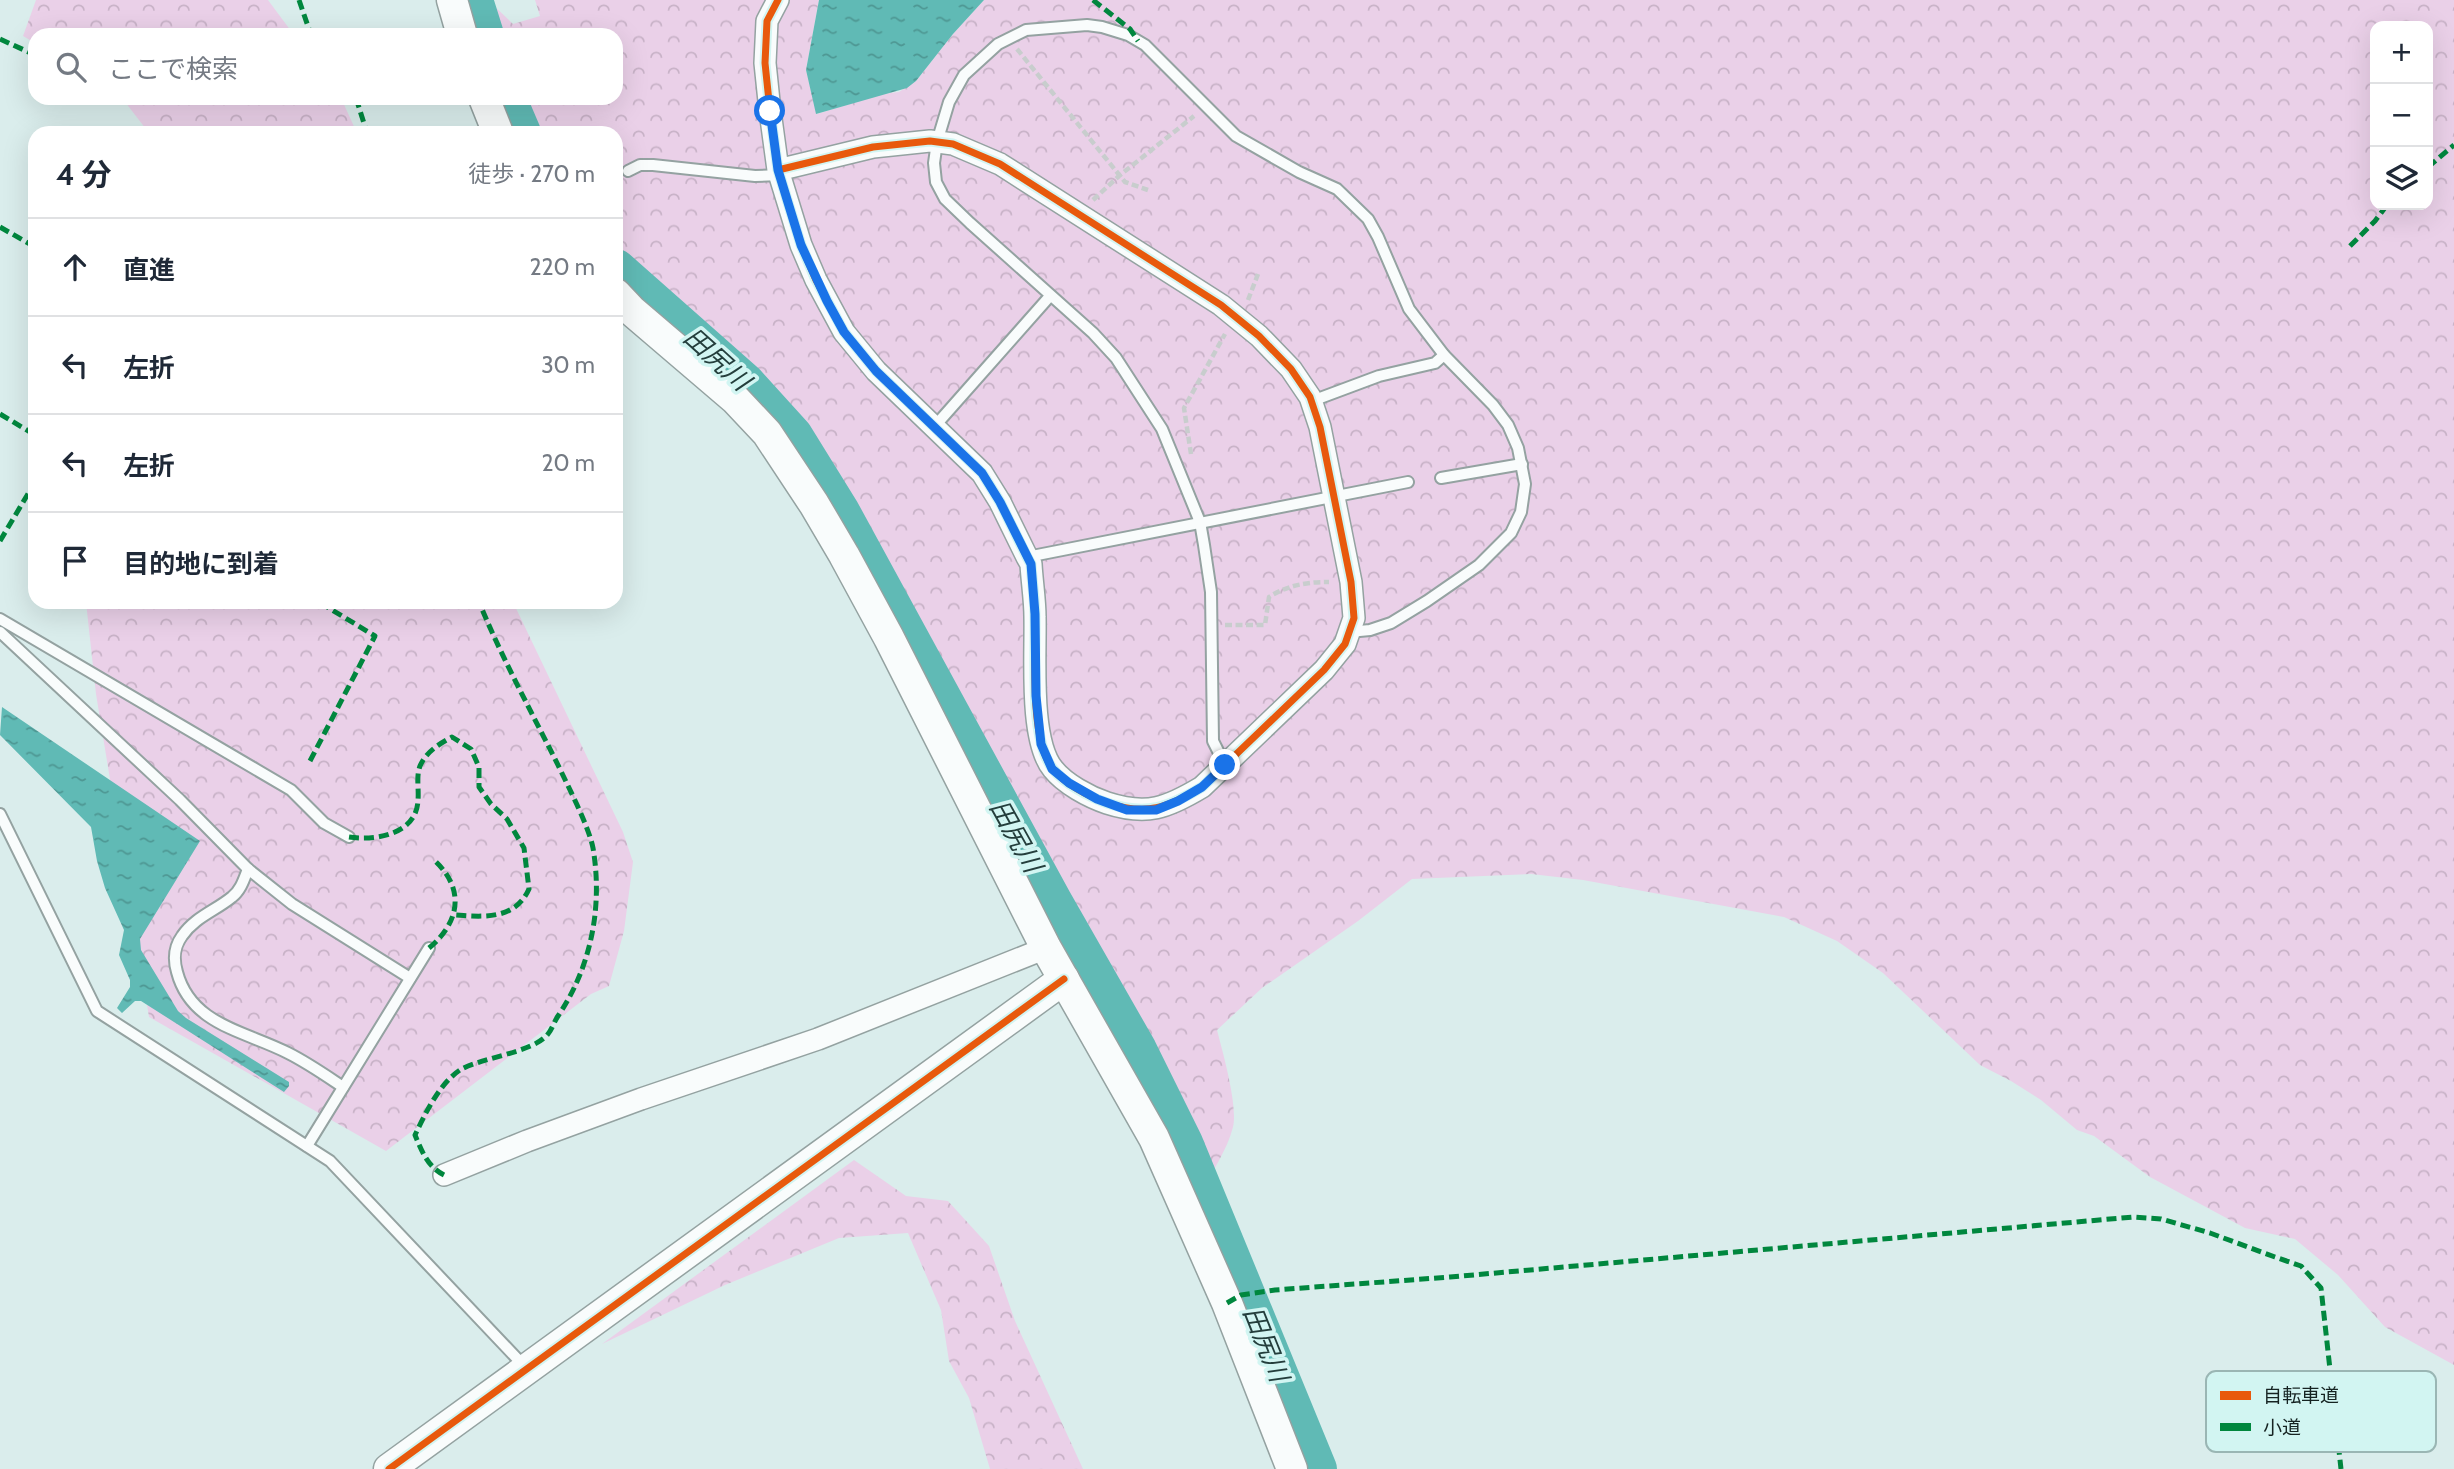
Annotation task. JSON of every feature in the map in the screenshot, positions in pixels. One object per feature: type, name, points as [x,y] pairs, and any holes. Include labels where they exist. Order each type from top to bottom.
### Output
[{"type":"street","points":[[452,0],[460,28]]},
{"type":"street","points":[[778,0],[767,21],[765,63],[779,173],[801,245],[844,332],[876,371],[982,473],[1031,564],[1035,614],[1036,696],[1041,744],[1052,769],[1069,783],[1097,799],[1127,810],[1156,810],[1202,787],[1324,670],[1345,644],[1354,618],[1351,582],[1320,427],[1312,401],[1291,369],[1235,316],[1000,164],[953,144],[937,142],[873,147],[779,173]]},
{"type":"street","points":[[487,105],[495,126]]},
{"type":"street","points":[[623,302],[735,399],[767,433],[838,545],[889,638],[1046,948],[1154,1138],[1227,1303],[1292,1469]]},
{"type":"street","points":[[444,1175],[641,1099],[818,1039],[1046,948]]},
{"type":"street","points":[[389,1469],[1064,979]]},
{"type":"lane","points":[[1225,765],[1213,741],[1211,592],[1200,522],[1162,429],[1116,358],[1093,333],[945,199],[936,182],[934,163],[937,142],[949,102],[958,84],[979,60],[1008,38],[1041,27],[1087,25],[1128,36],[1145,45],[1236,136],[1299,172],[1337,189],[1368,219],[1409,309],[1444,355],[1493,405],[1508,425],[1518,448],[1525,484],[1521,512],[1511,533],[1479,565],[1450,587],[1391,624],[1349,632]]},
{"type":"lane","points":[[628,171],[640,165],[653,165],[754,176],[779,173]]},
{"type":"lane","points":[[935,426],[1050,296]]},
{"type":"lane","points":[[1312,401],[1379,376],[1434,363],[1444,355]]},
{"type":"lane","points":[[1441,478],[1521,464]]},
{"type":"lane","points":[[1027,557],[1408,482]]},
{"type":"lane","points":[[0,619],[292,790],[324,823],[349,838]]},
{"type":"lane","points":[[0,632],[180,800],[248,869],[292,904],[410,978]]},
{"type":"lane","points":[[0,814],[97,1012],[330,1161],[527,1369]]},
{"type":"lane","points":[[248,869],[240,888],[232,897],[199,918],[178,943],[174,963],[185,994],[197,1009],[213,1021],[290,1053],[343,1087]]},
{"type":"lane","points":[[307,1146],[429,948]]},
{"type":"path","points":[[1008,38],[1119,176],[1125,182],[1148,190]]},
{"type":"path","points":[[1080,214],[1119,176],[1206,107]]},
{"type":"path","points":[[1179,469],[1191,463],[1191,442],[1184,408],[1235,316]]},
{"type":"path","points":[[1212,625],[1265,625],[1269,597],[1280,590],[1317,582],[1351,582]]},
{"type":"green space","points":[[36,0],[268,0],[289,28],[28,28],[28,39],[23,36]]},
{"type":"green space","points":[[465,0],[488,0],[513,24],[540,16],[535,0],[819,0],[806,70],[817,114],[882,94],[899,92],[916,81],[984,0],[2454,0],[2454,1365],[2385,1327],[2338,1275],[2295,1239],[2245,1228],[2150,1177],[2094,1136],[2077,1130],[2041,1100],[1980,1065],[1883,973],[1837,941],[1784,917],[1583,880],[1531,874],[1412,879],[1358,921],[1262,988],[1217,1030],[1232,1093],[1233,1127],[1222,1154],[1198,1196],[1113,1022],[851,543],[728,374],[623,284],[623,126],[510,126],[499,105],[623,105],[623,28],[474,28]]},
{"type":"green space","points":[[127,105],[344,105],[354,126],[144,126]]},
{"type":"green space","points":[[87,609],[516,609],[623,832],[633,862],[624,931],[609,986],[591,994],[386,1151],[149,1017],[96,694]]},
{"type":"green space","points":[[854,1160],[906,1196],[948,1201],[989,1246],[1015,1321],[1083,1469],[990,1469],[969,1398],[949,1361],[941,1310],[908,1233],[839,1238],[725,1285],[602,1344]]},
{"type":"water","points":[[819,0],[984,0],[916,81],[907,88],[816,114],[806,70]]},
{"type":"water","points":[[2,707],[200,841],[140,939],[141,950],[178,1011],[289,1082],[284,1092],[141,1001],[135,1001],[122,1013],[117,1008],[130,987],[130,980],[119,955],[124,930],[105,888],[91,827],[0,735]]},
{"type":"waterway","name":"田尻川","points":[[473,0],[482,28]]},
{"type":"waterway","name":"田尻川","points":[[509,105],[518,126]]},
{"type":"waterway","name":"田尻川","points":[[623,275],[745,383],[793,436],[840,512],[1052,901],[1137,1050],[1183,1143],[1317,1469]]},
{"type":"marked path","points":[[299,0],[309,28]]},
{"type":"marked path","points":[[1093,0],[1130,29],[1138,41]]},
{"type":"marked path","points":[[0,39],[28,52]]},
{"type":"marked path","points":[[358,105],[365,126]]},
{"type":"marked path","points":[[2433,163],[2454,145]]},
{"type":"marked path","points":[[2350,246],[2383,210]]},
{"type":"marked path","points":[[0,227],[28,243]]},
{"type":"marked path","points":[[0,414],[28,431]]},
{"type":"marked path","points":[[0,541],[28,494]]},
{"type":"marked path","points":[[310,761],[375,636],[331,609]]},
{"type":"marked path","points":[[444,1175],[430,1163],[415,1135],[428,1109],[439,1091],[460,1070],[531,1046],[548,1034],[579,977],[592,936],[595,914],[596,870],[591,839],[482,609]]},
{"type":"marked path","points":[[349,837],[371,838],[403,828],[416,812],[419,770],[429,753],[452,737],[471,749],[479,767],[479,787],[491,804],[507,819],[524,848],[529,889],[523,899],[507,911],[487,916],[455,915]]},
{"type":"marked path","points":[[429,948],[447,928],[455,906],[451,883],[435,861]]},
{"type":"marked path","points":[[1227,1303],[1241,1295],[1275,1290],[2133,1217],[2161,1219],[2210,1233],[2301,1266],[2321,1288],[2330,1371]]},
{"type":"marked path","points":[[2339,1452],[2341,1469]]},
{"type":"cycle path","points":[[778,0],[767,21],[765,63],[778,170],[801,245],[844,332],[876,371],[982,473],[1031,564],[1035,611],[1035,696],[1045,756],[1058,775],[1071,785],[1093,797],[1121,807],[1156,808],[1202,787],[1324,670],[1345,644],[1354,618],[1351,582],[1320,427],[1310,397],[1291,369],[1259,336],[1221,305],[1000,164],[953,144],[930,141],[873,147],[778,170]]},
{"type":"cycle path","points":[[389,1469],[1064,979]]},
{"type":"route","points":[[770,111],[778,170],[801,245],[844,332],[876,371],[982,473],[1031,564],[1035,614],[1036,696],[1041,744],[1052,769],[1069,783],[1097,799],[1127,810],[1156,810],[1202,787],[1225,765]]}]
